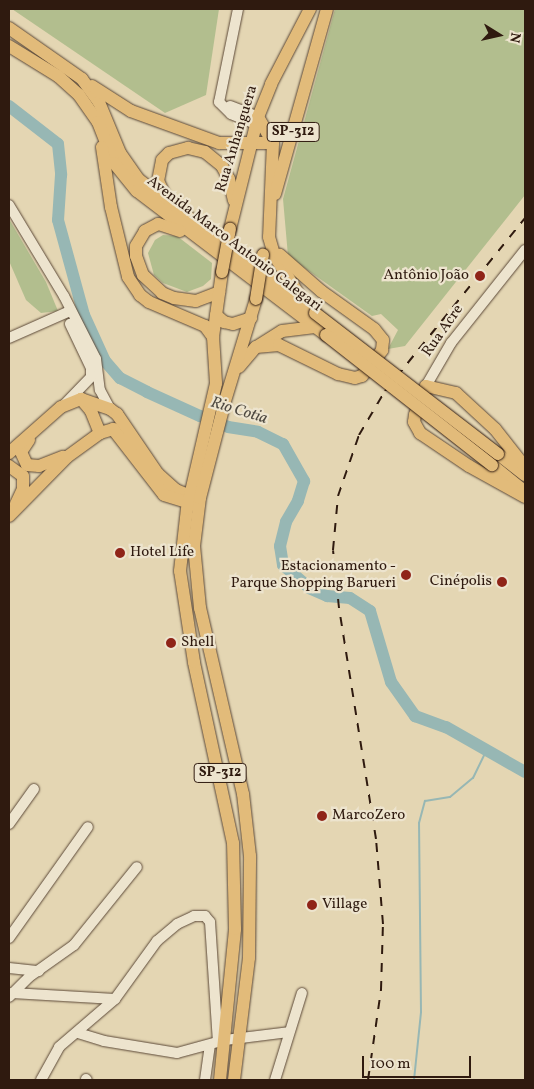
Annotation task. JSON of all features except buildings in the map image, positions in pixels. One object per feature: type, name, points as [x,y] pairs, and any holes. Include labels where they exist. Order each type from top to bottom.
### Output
[{"type":"main road","name":"Rua Anhanguera","points":[[219,292],[234,203],[257,121],[271,84],[310,9]]},
{"type":"main road","name":"SP-312","points":[[220,1080],[217,1042],[235,929],[234,843],[183,607],[182,536],[194,501],[219,398],[232,374],[251,318],[256,299],[268,220],[328,9]]},
{"type":"main road","name":"Avenida Marco Antonio Calegari","points":[[9,28],[82,79],[103,110],[128,168],[168,203],[311,310],[495,460]]},
{"type":"main road","name":"Avenida Marco Antonio Calegari","points":[[9,46],[69,85],[98,122],[114,164],[124,179],[193,237],[495,460]]},
{"type":"main road","points":[[82,79],[131,111],[210,140],[230,146],[252,142],[274,143]]},
{"type":"main road","points":[[257,121],[274,143],[268,220],[271,244],[279,264],[311,310]]},
{"type":"main road","points":[[98,122],[111,207],[128,277],[140,295],[149,302],[205,326],[213,337]]},
{"type":"main road","points":[[168,203],[160,191],[158,171],[169,153],[188,148],[206,152],[222,166],[229,179],[234,203]]},
{"type":"main road","points":[[193,237],[166,225],[158,224],[145,231],[136,246],[136,256],[143,275],[162,293],[174,298],[196,300],[219,292]]},
{"type":"main road","points":[[256,347],[268,344],[289,348],[338,374],[355,378],[362,376],[382,350],[383,340],[374,328],[304,278],[271,244]]},
{"type":"main road","name":"SP-312","points":[[219,292],[213,337],[216,384],[219,398]]},
{"type":"main road","points":[[216,315],[228,324],[251,318]]},
{"type":"main road","points":[[232,374],[256,347],[282,331],[315,327]]},
{"type":"main road","points":[[525,467],[488,422],[456,393],[426,386],[414,422],[420,433],[469,466],[525,497]]},
{"type":"main road","points":[[81,399],[99,429]]},
{"type":"main road","points":[[9,453],[62,407],[81,399],[110,409],[165,489],[178,514],[182,536]]},
{"type":"main road","points":[[10,514],[99,429],[110,409]]},
{"type":"main road","points":[[41,425],[26,443],[22,458],[33,467],[68,457]]},
{"type":"main road","points":[[99,429],[113,429],[165,489],[194,501]]},
{"type":"main road","points":[[495,460],[525,475]]},
{"type":"main road","points":[[495,460],[525,492]]},
{"type":"main road","points":[[9,466],[19,472],[24,482],[10,514]]},
{"type":"main road","name":"SP-312","points":[[194,501],[194,546],[199,601],[243,794],[250,856],[249,958],[234,1080]]},
{"type":"street","points":[[238,9],[221,88],[227,103],[257,121]]},
{"type":"street","points":[[9,205],[96,359],[100,390],[110,409]]},
{"type":"street","name":"Rua Acre","points":[[426,386],[451,343],[525,250]]},
{"type":"street","points":[[9,338],[70,311]]},
{"type":"street","points":[[62,407],[91,377],[91,368],[70,324],[70,311]]},
{"type":"street","points":[[9,824],[34,788]]},
{"type":"street","points":[[9,938],[88,827]]},
{"type":"street","points":[[11,995],[74,945],[137,867]]},
{"type":"street","points":[[41,1080],[59,1047],[78,1033],[115,999],[168,931],[194,916],[205,916],[210,922],[217,1042],[206,1079]]},
{"type":"street","points":[[9,968],[39,971]]},
{"type":"street","points":[[275,1080],[288,1032],[302,993]]},
{"type":"street","points":[[11,995],[115,999]]},
{"type":"street","points":[[78,1033],[104,1041],[163,1052],[184,1052],[217,1042],[288,1032]]},
{"type":"green space","points":[[12,9],[219,9],[206,95],[165,113]]},
{"type":"green space","points":[[335,9],[525,9],[525,195],[405,346],[388,349],[398,330],[381,314],[372,316],[288,256],[283,199]]},
{"type":"green space","points":[[9,219],[46,282],[58,311],[41,313],[26,300],[9,261]]},
{"type":"green space","points":[[163,235],[177,236],[212,263],[211,279],[203,286],[187,292],[163,283],[154,275],[148,253],[155,240]]},
{"type":"waterway","name":"Rio Cotia","points":[[9,106],[58,144],[61,175],[58,220],[84,315],[105,361],[120,378],[147,392],[228,427],[258,432],[283,444],[304,481],[298,501],[286,522],[280,546],[283,565],[309,588],[327,596],[350,598],[370,611],[391,682],[415,716],[446,727],[525,772]]},
{"type":"waterway","points":[[414,1080],[421,1012],[419,823],[425,801],[450,797],[473,778],[486,751]]},
{"type":"railway","points":[[368,1080],[381,990],[383,924],[376,839],[339,608],[333,550],[338,496],[359,435],[385,391],[525,218]]},
{"type":"place","name":"Antônio João","points":[[480,276]]},
{"type":"place","name":"Hotel Life","points":[[120,553]]},
{"type":"place","name":"Estacionamento - Parque Shopping Barueri","points":[[406,575]]},
{"type":"place","name":"Cinépolis","points":[[502,582]]},
{"type":"place","name":"Shell","points":[[171,643]]},
{"type":"place","name":"MarcoZero","points":[[322,816]]},
{"type":"place","name":"Village","points":[[312,905]]}]
